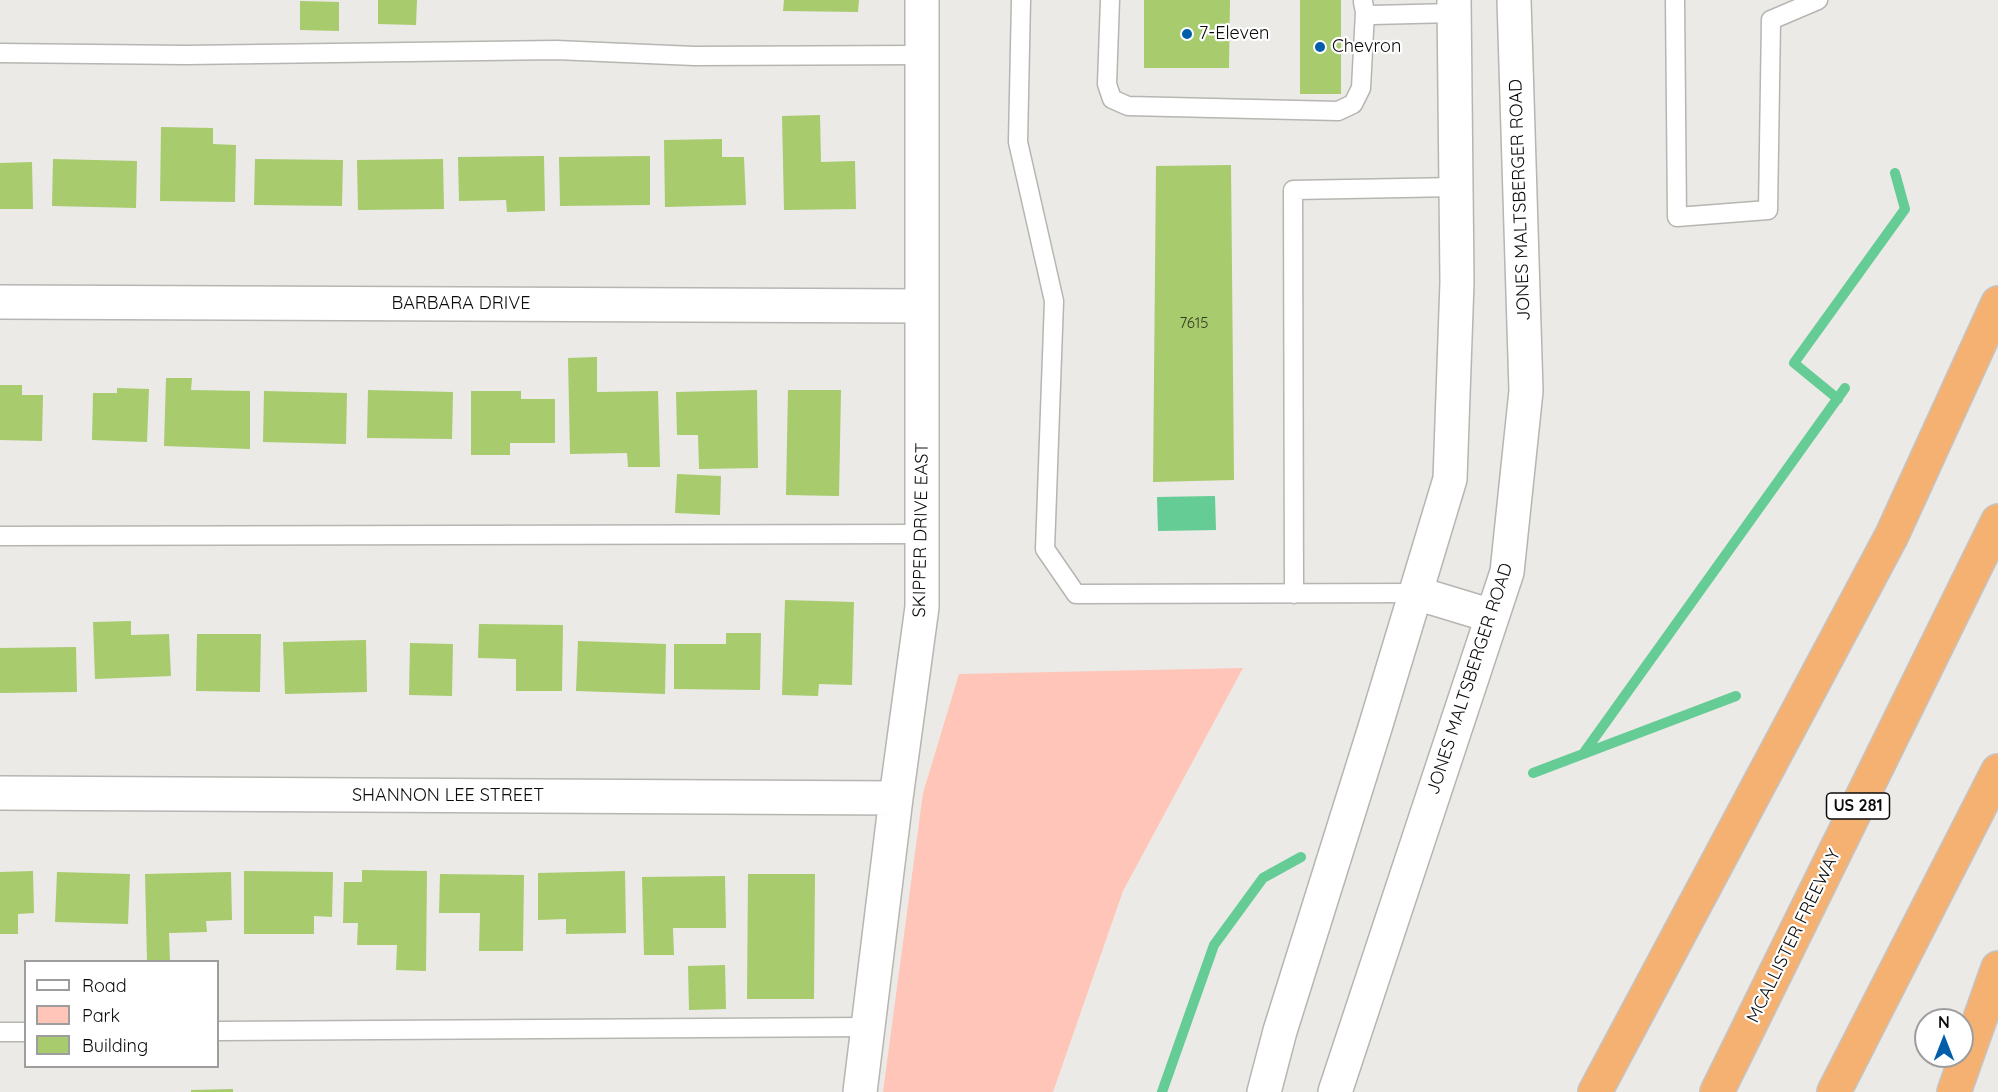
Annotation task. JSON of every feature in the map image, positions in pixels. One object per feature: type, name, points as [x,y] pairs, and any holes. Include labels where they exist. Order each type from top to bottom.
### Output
[{"type":"highway","points":[[1595,1092],[1892,535],[1998,303]]},
{"type":"highway","name":"MCALLISTER FREEWAY","points":[[1717,1092],[1998,521]]},
{"type":"highway","points":[[1834,1092],[1998,771]]},
{"type":"highway","points":[[1954,1092],[1998,968]]},
{"type":"street","name":"SKIPPER DRIVE EAST","points":[[860,1092],[922,607],[922,0]]},
{"type":"street","name":"JONES MALTSBERGER ROAD","points":[[1335,1092],[1507,572],[1526,391],[1514,0]]},
{"type":"street","points":[[1264,1092],[1280,1031],[1450,479],[1457,282],[1454,7]]},
{"type":"street","name":"BARBARA DRIVE","points":[[0,302],[922,306]]},
{"type":"street","points":[[1416,593],[1492,616]]},
{"type":"street","name":"SHANNON LEE STREET","points":[[0,793],[896,798]]},
{"type":"lane","points":[[1021,0],[1018,142],[1054,301],[1045,549],[1076,594],[1416,593]]},
{"type":"lane","points":[[1110,0],[1107,84],[1112,99],[1128,106],[1338,111],[1353,104],[1361,88],[1364,6]]},
{"type":"lane","points":[[1675,0],[1677,217],[1768,210],[1771,20],[1818,0]]},
{"type":"lane","points":[[1364,6],[1372,15],[1454,7]]},
{"type":"lane","points":[[0,53],[186,55],[556,50],[694,56],[922,55]]},
{"type":"lane","points":[[1294,594],[1293,190],[1456,187]]},
{"type":"lane","points":[[0,536],[922,534]]},
{"type":"lane","points":[[219,1031],[868,1028]]},
{"type":"lane","points":[[0,1032],[24,1032]]},
{"type":"green space","points":[[1243,668],[1123,891],[1053,1092],[883,1092],[923,793],[959,674]]},
{"type":"shaded area","points":[[1215,496],[1216,530],[1158,531],[1157,497]]},
{"type":"building","points":[[378,0],[417,0],[416,25],[378,24]]},
{"type":"building","points":[[784,0],[859,0],[858,12],[783,11]]},
{"type":"building","name":"7-Eleven","points":[[1144,0],[1230,0],[1229,68],[1144,68]]},
{"type":"building","name":"Chevron","points":[[1300,0],[1341,0],[1341,94],[1300,94]]},
{"type":"building","points":[[300,1],[339,2],[339,31],[300,30]]},
{"type":"building","points":[[820,115],[821,162],[855,161],[856,209],[784,210],[782,116]]},
{"type":"building","points":[[161,127],[213,128],[213,144],[236,145],[235,202],[160,201]]},
{"type":"building","points":[[722,139],[722,157],[744,157],[746,205],[665,207],[664,140]]},
{"type":"building","points":[[544,156],[545,211],[507,212],[506,200],[459,201],[458,157]]},
{"type":"building","points":[[650,156],[650,205],[560,206],[559,157]]},
{"type":"building","points":[[53,159],[137,161],[136,208],[52,206]]},
{"type":"building","points":[[255,159],[343,160],[342,206],[254,205]]},
{"type":"building","points":[[443,159],[444,209],[358,210],[357,160]]},
{"type":"building","points":[[32,162],[33,209],[0,209],[0,163]]},
{"type":"building","points":[[1231,165],[1234,480],[1153,482],[1156,166]]},
{"type":"building","points":[[597,357],[597,392],[658,391],[660,467],[628,467],[627,453],[570,454],[568,358]]},
{"type":"building","points":[[166,378],[192,378],[191,390],[250,391],[250,449],[164,446]]},
{"type":"building","points":[[0,385],[22,385],[22,395],[43,395],[42,441],[0,440]]},
{"type":"building","points":[[117,388],[149,389],[147,442],[92,440],[93,393],[117,393]]},
{"type":"building","points":[[368,390],[453,392],[452,439],[367,438]]},
{"type":"building","points":[[757,390],[758,468],[699,469],[698,435],[677,435],[676,392]]},
{"type":"building","points":[[788,390],[841,390],[839,496],[786,495]]},
{"type":"building","points":[[264,391],[347,393],[346,444],[263,442]]},
{"type":"building","points":[[471,391],[521,391],[521,399],[555,399],[555,443],[510,443],[510,455],[471,455]]},
{"type":"building","points":[[677,474],[721,476],[720,515],[675,513]]},
{"type":"building","points":[[785,600],[854,602],[852,685],[819,684],[818,696],[782,695]]},
{"type":"building","points":[[131,621],[131,635],[169,634],[171,676],[95,679],[93,622]]},
{"type":"building","points":[[479,624],[563,625],[562,691],[516,691],[516,659],[478,658]]},
{"type":"building","points":[[726,633],[761,633],[760,690],[674,689],[674,644],[726,644]]},
{"type":"building","points":[[197,634],[261,634],[260,692],[196,691]]},
{"type":"building","points":[[366,640],[367,692],[285,694],[283,642]]},
{"type":"building","points":[[578,641],[666,644],[665,694],[576,691]]},
{"type":"building","points":[[410,643],[453,644],[452,696],[409,695]]},
{"type":"building","points":[[76,647],[77,692],[0,693],[0,648]]},
{"type":"building","points":[[362,870],[427,871],[426,971],[396,970],[397,945],[357,945],[358,923],[343,923],[344,882],[362,882]]},
{"type":"building","points":[[33,871],[34,913],[18,914],[18,934],[0,934],[0,872]]},
{"type":"building","points":[[244,871],[333,872],[332,917],[314,916],[314,934],[244,934]]},
{"type":"building","points":[[625,871],[626,933],[566,934],[566,919],[538,920],[538,873]]},
{"type":"building","points":[[57,872],[130,874],[128,924],[55,922]]},
{"type":"building","points":[[231,872],[232,920],[206,921],[207,932],[169,933],[170,960],[147,960],[145,874]]},
{"type":"building","points":[[440,874],[524,875],[523,951],[479,951],[480,913],[439,913]]},
{"type":"building","points":[[748,874],[815,874],[814,999],[747,999]]},
{"type":"building","points":[[725,876],[726,928],[673,928],[674,955],[644,955],[642,877]]},
{"type":"building","points":[[725,965],[726,1009],[689,1010],[688,966]]},
{"type":"building","points":[[233,1089],[233,1092],[191,1092],[191,1090]]},
{"type":"waterway","points":[[1838,399],[1794,363],[1905,209],[1895,173]]},
{"type":"waterway","points":[[1583,754],[1845,388]]},
{"type":"waterway","points":[[1533,773],[1736,696]]},
{"type":"waterway","points":[[1162,1092],[1214,945],[1263,878],[1301,857]]},
{"type":"place","name":"7-Eleven","points":[[1187,34]]},
{"type":"place","name":"Chevron","points":[[1320,47]]}]
